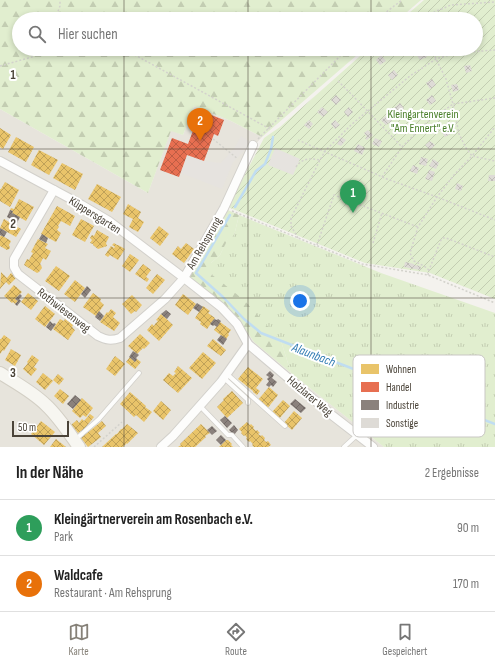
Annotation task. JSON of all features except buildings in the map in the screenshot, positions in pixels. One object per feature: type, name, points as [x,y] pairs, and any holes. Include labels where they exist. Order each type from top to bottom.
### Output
[{"type":"main road","points":[[0,373],[37,397],[45,404],[52,411],[76,444]]},
{"type":"street","name":"Am Rehsprung","points":[[248,344],[237,324],[221,307],[184,278],[224,208],[253,144]]},
{"type":"street","name":"Küppersgarten","points":[[0,161],[109,221],[184,278]]},
{"type":"street","name":"Rothwiesenweg","points":[[54,190],[14,259],[14,267],[18,274],[98,336],[107,340],[115,340],[120,338],[164,299],[184,278]]},
{"type":"street","points":[[161,447],[173,436],[226,376],[248,344]]},
{"type":"street","name":"Holzlarer Weg","points":[[248,344],[353,432]]},
{"type":"street","name":"Holzlarer Weg","points":[[360,437],[373,447]]},
{"type":"lane","points":[[76,444],[139,372]]},
{"type":"lane","points":[[226,376],[248,400],[248,403]]},
{"type":"lane","points":[[226,376],[285,426]]},
{"type":"lane","points":[[200,406],[228,435],[232,435],[243,447]]},
{"type":"lane","points":[[344,447],[355,437]]},
{"type":"path","points":[[58,12],[60,0]]},
{"type":"path","points":[[386,12],[402,0]]},
{"type":"path","points":[[434,12],[451,5],[495,2]]},
{"type":"path","points":[[483,51],[495,50]]},
{"type":"path","points":[[0,66],[33,56]]},
{"type":"path","points":[[137,56],[270,129]]},
{"type":"path","points":[[253,144],[270,129],[340,56]]},
{"type":"path","points":[[435,56],[446,80],[459,134],[466,148],[472,156],[495,161]]},
{"type":"path","points":[[298,238],[291,226],[292,218],[324,152],[352,124],[410,76],[436,59],[446,56]]},
{"type":"path","points":[[338,81],[402,147]]},
{"type":"path","points":[[382,177],[402,147],[425,124],[453,104],[495,98]]},
{"type":"path","points":[[429,270],[414,261],[410,253],[418,227],[454,175],[472,156],[495,127]]},
{"type":"path","points":[[212,138],[244,164]]},
{"type":"path","points":[[298,140],[382,177],[438,197],[495,220]]},
{"type":"path","points":[[296,168],[302,161],[311,158],[320,160]]},
{"type":"path","points":[[317,246],[334,195],[418,227]]},
{"type":"path","points":[[224,208],[362,264],[428,276],[495,303]]},
{"type":"path","points":[[373,243],[382,213]]},
{"type":"path","points":[[428,276],[429,270],[443,238],[495,257]]},
{"type":"path","points":[[94,447],[122,422]]},
{"type":"shaded area","points":[[194,106],[231,121],[262,137],[250,150],[189,276],[223,304],[241,323],[254,342],[353,422],[353,437],[371,437],[384,447],[0,447],[0,109],[148,193],[171,130],[183,135]]},
{"type":"shaded area","points":[[241,136],[252,143],[233,162],[222,189],[181,173],[187,155],[204,161],[221,163],[235,147]]},
{"type":"shaded area","points":[[275,148],[300,159],[293,175],[268,165]]},
{"type":"green space","points":[[0,0],[421,0],[407,12],[12,12],[12,56],[356,56],[262,137],[231,121],[194,106],[183,135],[171,131],[148,193],[0,109]]},
{"type":"green space","name":"Kleingartenverein \"Am Ennert\" e.V.","points":[[424,0],[495,0],[495,299],[430,273],[365,263],[228,207],[264,138],[280,127],[360,56],[483,56],[483,12],[410,12]]},
{"type":"green space","points":[[221,207],[239,215],[234,236],[228,239],[220,255],[211,263],[211,274],[244,300],[281,341],[291,373],[254,342],[241,323],[223,304],[189,276]]},
{"type":"green space","points":[[239,215],[381,273],[495,313],[495,447],[384,447],[371,437],[485,437],[485,355],[353,355],[353,422],[291,373],[281,341],[211,274],[211,263],[220,255],[228,238],[234,236]]},
{"type":"waterway","points":[[235,207],[256,171],[265,164],[271,149],[273,137]]},
{"type":"waterway","name":"Alaunbach","points":[[230,215],[196,273],[223,297],[244,319],[261,333],[353,369]]},
{"type":"waterway","name":"Alaunbach","points":[[485,420],[495,424]]},
{"type":"place","name":"Waldcafe","points":[[200,141]]},
{"type":"place","name":"Kleingärtnerverein am Rosenbach e.V.","points":[[353,213]]}]
